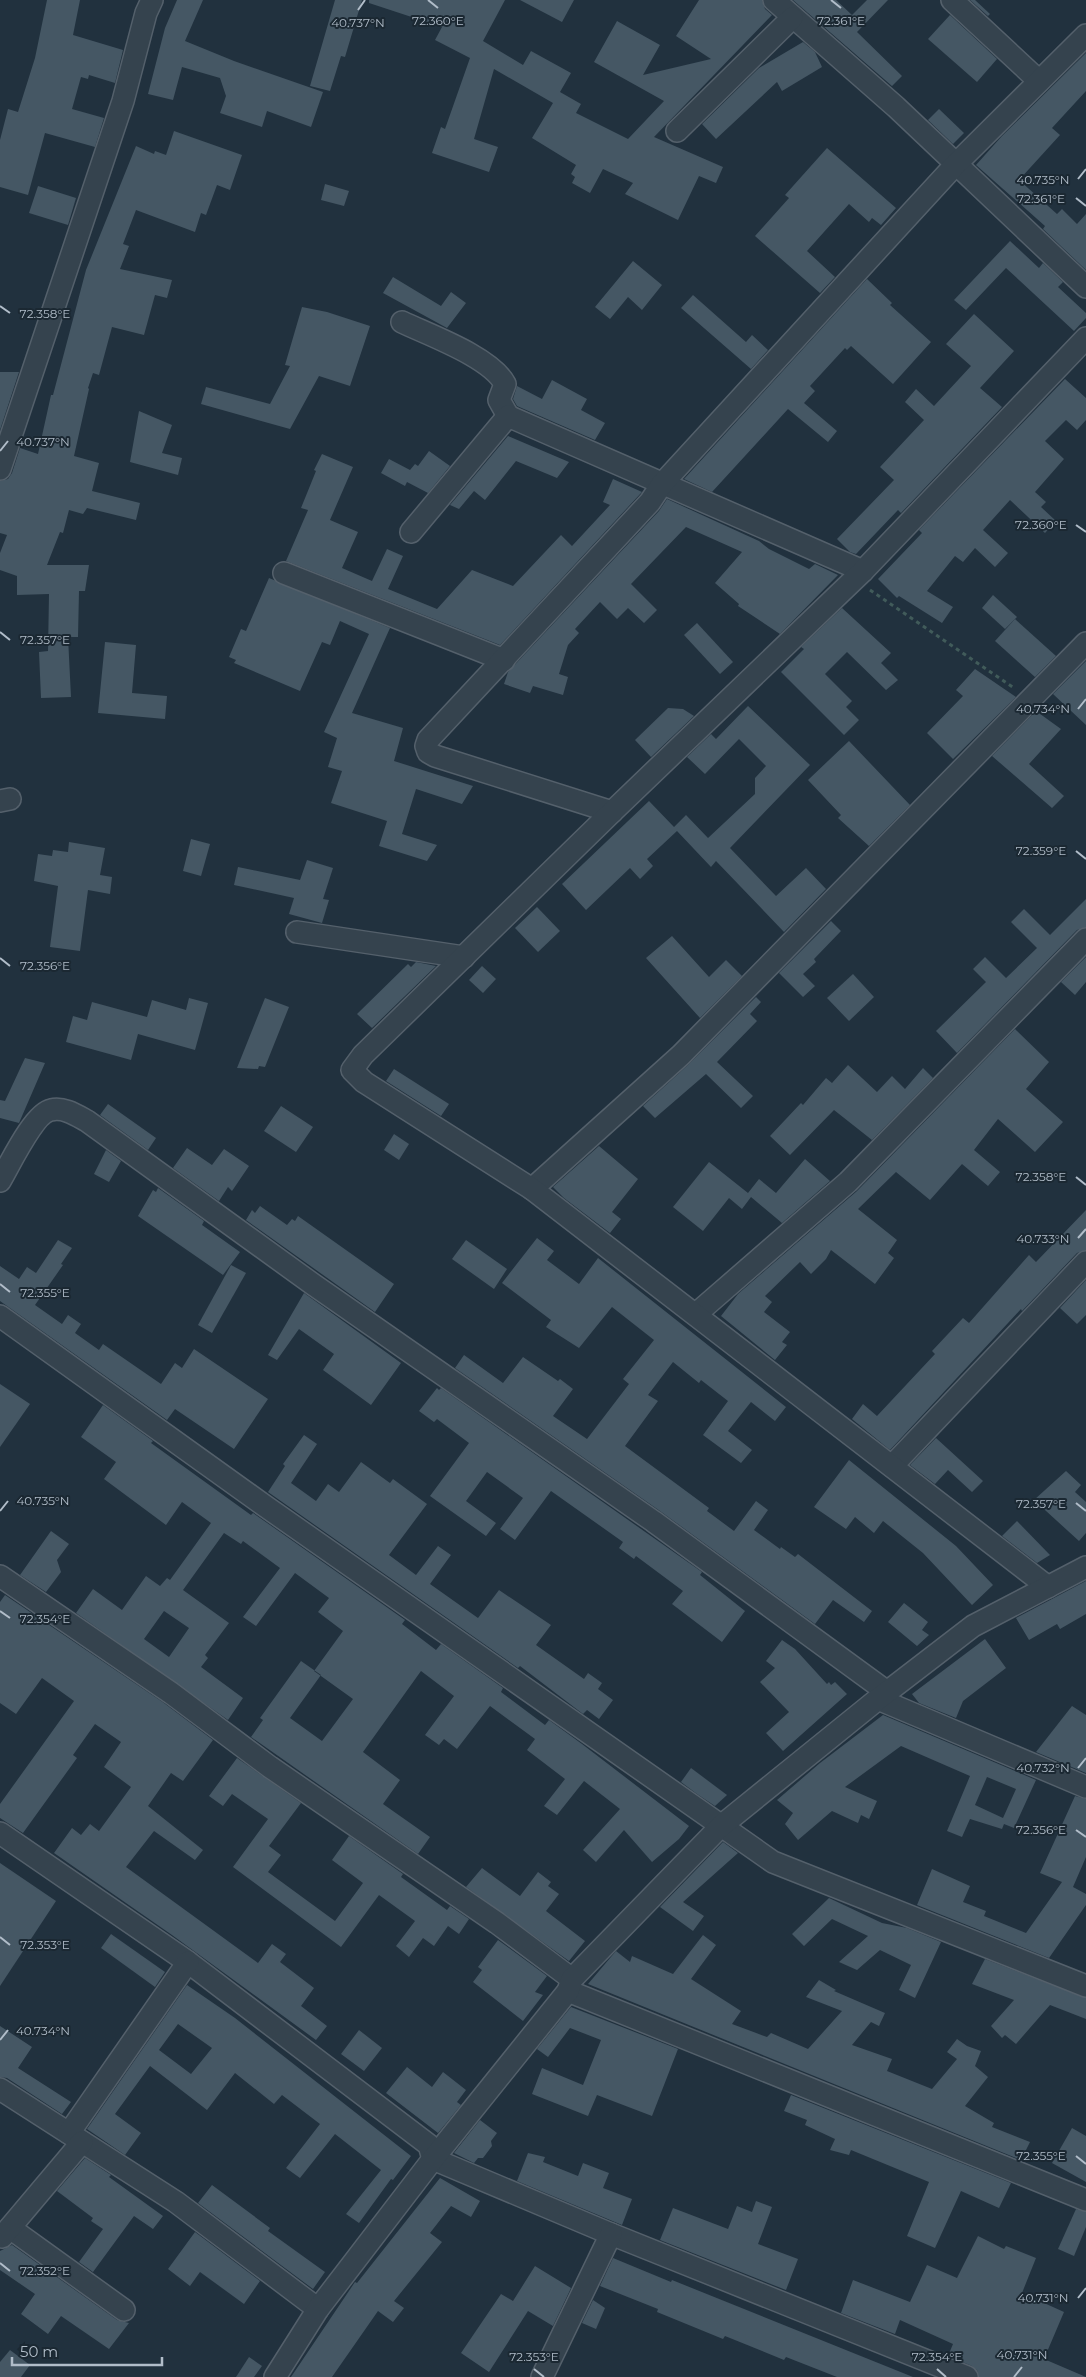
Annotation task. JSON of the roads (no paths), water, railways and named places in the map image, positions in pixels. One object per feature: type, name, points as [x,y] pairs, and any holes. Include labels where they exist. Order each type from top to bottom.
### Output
[{"type":"street","points":[[0,469],[123,101],[146,13],[152,0]]},
{"type":"street","points":[[774,0],[792,18],[896,107],[1086,288]]},
{"type":"street","points":[[952,0],[1039,81]]},
{"type":"street","points":[[677,132],[792,18]]},
{"type":"street","points":[[612,812],[428,752],[426,746],[428,740],[650,502],[662,484],[956,164],[1086,35]]},
{"type":"street","points":[[402,322],[467,352],[502,377],[506,384],[499,400],[508,416],[662,484],[859,576]]},
{"type":"street","points":[[1048,1587],[532,1189],[364,1082],[352,1070],[364,1055],[612,812],[859,576],[1086,338]]},
{"type":"street","points":[[411,532],[508,416]]},
{"type":"street","points":[[284,573],[504,660]]},
{"type":"street","points":[[532,1189],[681,1055],[1086,643]]},
{"type":"street","points":[[297,932],[464,957]]},
{"type":"street","points":[[696,1314],[848,1182],[1086,939]]},
{"type":"street","points":[[0,1181],[35,1122],[44,1112],[52,1109],[66,1110],[87,1121],[314,1285],[652,1521],[883,1696],[1086,1788]]},
{"type":"street","points":[[892,1466],[1086,1262]]},
{"type":"street","points":[[0,1316],[265,1506],[773,1862],[1086,1986]]},
{"type":"street","points":[[275,2377],[318,2309],[570,1985],[721,1826],[973,1626],[1086,1567]]},
{"type":"street","points":[[0,1576],[171,1693],[270,1767],[498,1923],[570,1985],[1086,2200]]},
{"type":"street","points":[[0,1833],[188,1962],[429,2145],[433,2159]]},
{"type":"street","points":[[124,2310],[5,2234],[76,2138],[188,1962]]},
{"type":"street","points":[[0,2089],[176,2202],[250,2260],[318,2309]]},
{"type":"street","points":[[433,2159],[611,2234],[967,2377]]},
{"type":"street","points":[[542,2377],[611,2234]]}]
